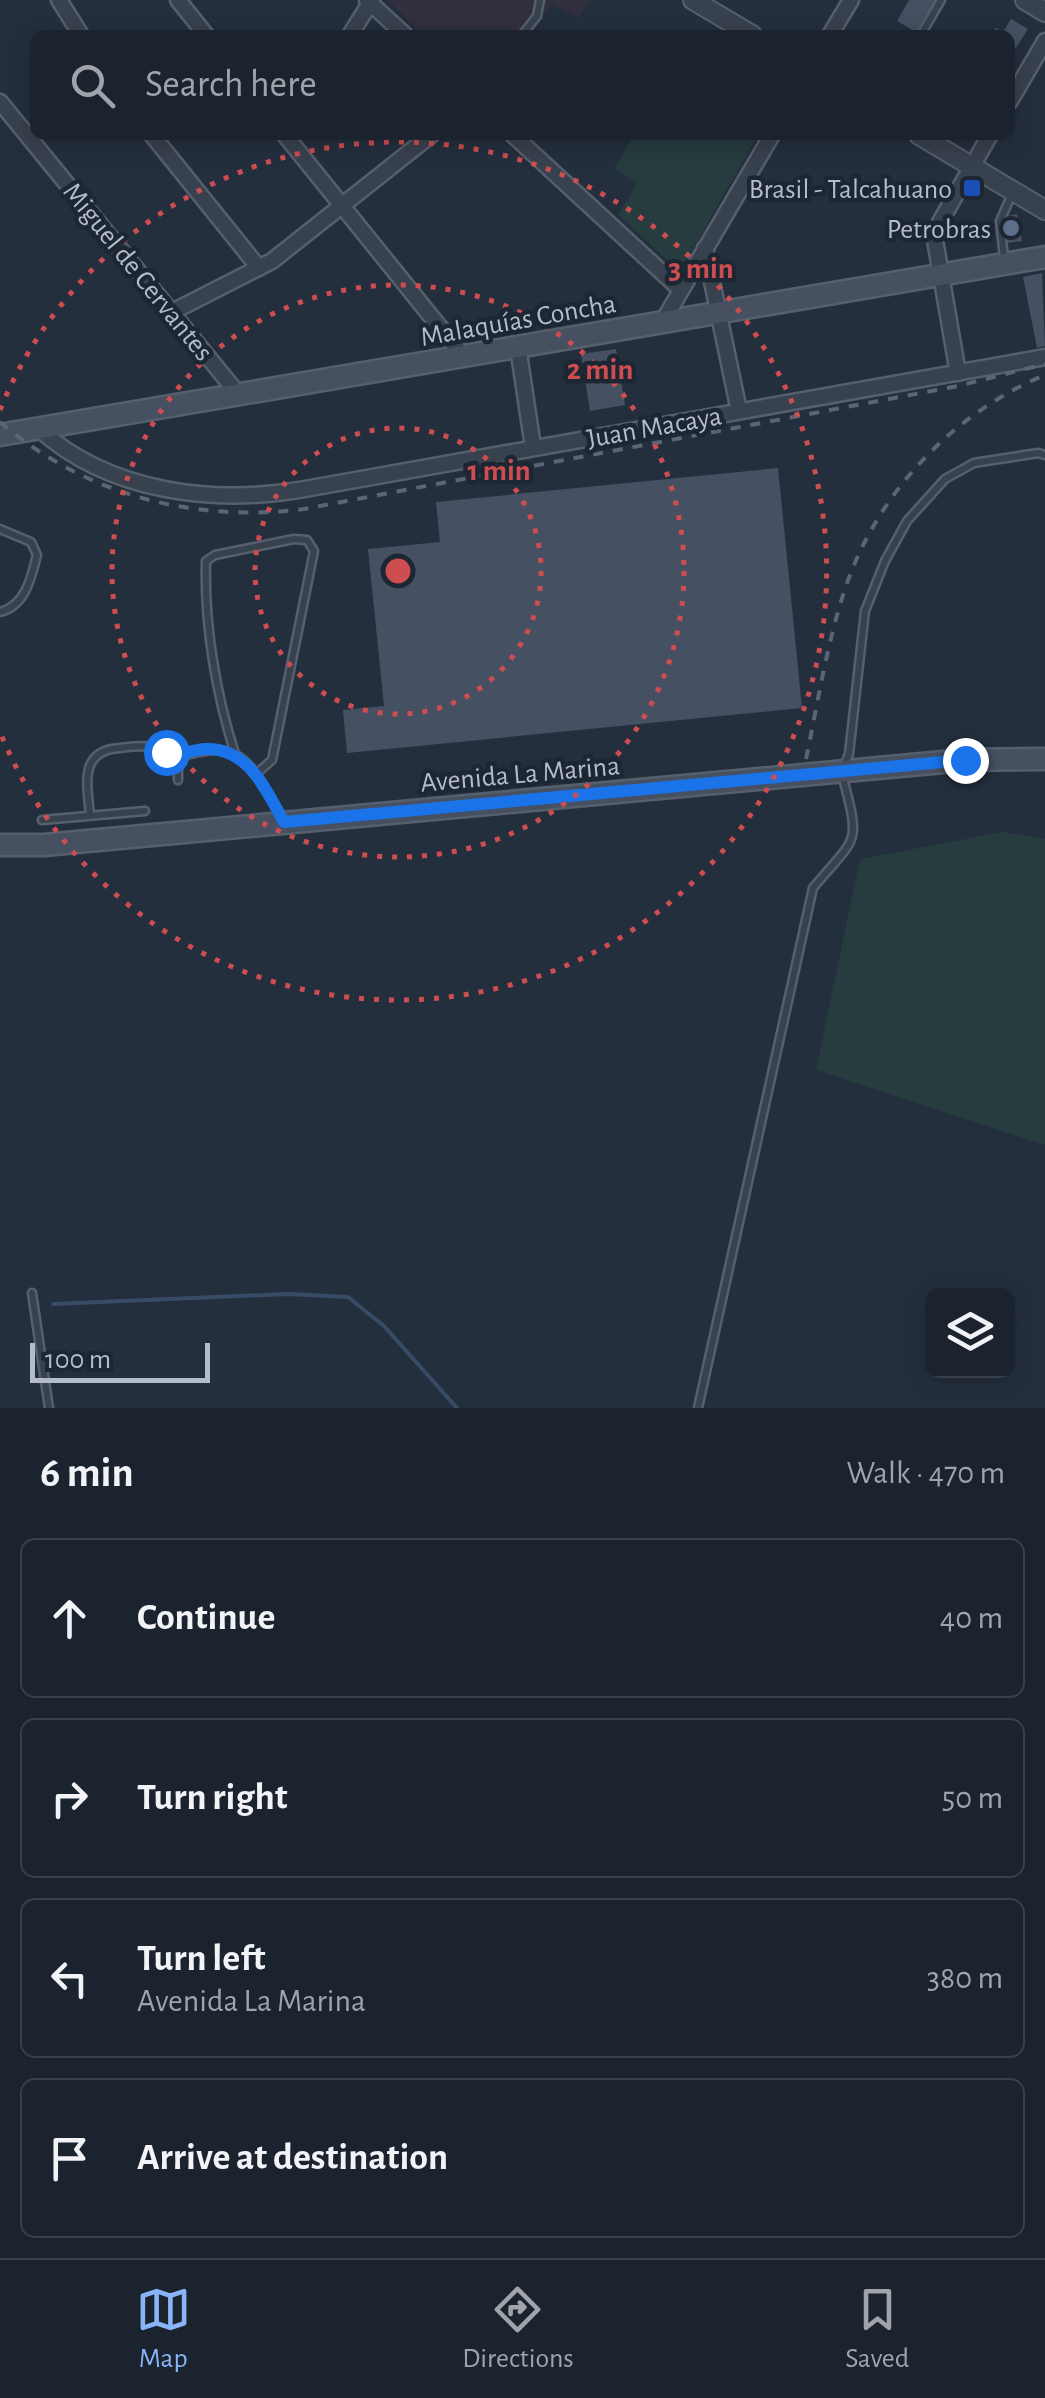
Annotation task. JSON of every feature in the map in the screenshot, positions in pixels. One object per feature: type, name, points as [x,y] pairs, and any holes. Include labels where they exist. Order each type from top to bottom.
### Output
[{"type":"main road","name":"Malaquías Concha","points":[[0,435],[1045,257]]},
{"type":"main road","name":"Avenida La Marina","points":[[0,845],[44,845],[965,760],[1045,759]]},
{"type":"street","points":[[59,0],[78,30]]},
{"type":"street","points":[[178,0],[202,30]]},
{"type":"street","points":[[693,0],[744,30]]},
{"type":"street","points":[[833,30],[850,0]]},
{"type":"street","points":[[1025,0],[1045,12]]},
{"type":"street","points":[[353,30],[370,1],[400,30]]},
{"type":"street","points":[[1015,92],[1045,41]]},
{"type":"street","name":"Miguel de Cervantes","points":[[0,102],[30,139]]},
{"type":"street","name":"Miguel de Cervantes","points":[[31,140],[239,394]]},
{"type":"street","points":[[156,140],[259,268]]},
{"type":"street","points":[[290,140],[463,356]]},
{"type":"street","points":[[172,312],[259,268],[344,207],[426,140]]},
{"type":"street","points":[[518,140],[680,290]]},
{"type":"street","points":[[662,323],[769,140]]},
{"type":"street","points":[[927,140],[1045,210]]},
{"type":"street","points":[[958,372],[935,248],[937,231],[987,140]]},
{"type":"street","points":[[705,248],[739,411]]},
{"type":"street","points":[[518,347],[533,447]]},
{"type":"street","name":"Juan Macaya","points":[[39,429],[68,450],[118,474],[178,492],[223,498],[292,492],[1045,356]]},
{"type":"lane","points":[[526,30],[536,16],[540,0]]},
{"type":"lane","points":[[924,30],[941,0]]},
{"type":"lane","points":[[1006,264],[1000,216],[1014,192]]},
{"type":"lane","points":[[698,1408],[813,888],[852,844],[855,824],[841,772],[849,754],[864,611],[907,521],[945,479],[974,463],[1038,452],[1045,455]]},
{"type":"lane","points":[[0,529],[31,542],[37,556],[21,599],[13,608],[0,612]]},
{"type":"lane","points":[[255,774],[272,760],[287,694],[314,551],[307,540],[262,545],[206,560],[211,637],[224,718],[235,754],[255,774],[284,822]]},
{"type":"lane","points":[[90,814],[89,767],[95,755],[106,749],[152,747],[178,756],[207,749],[235,754]]},
{"type":"lane","points":[[178,756],[178,780]]},
{"type":"lane","points":[[42,820],[145,811]]},
{"type":"lane","points":[[32,1294],[49,1408]]},
{"type":"shaded area","points":[[388,0],[589,0],[579,18],[552,4],[534,30],[418,30]]},
{"type":"green space","points":[[631,140],[755,140],[680,272],[618,215],[637,183],[615,168]]},
{"type":"green space","points":[[1003,832],[1045,839],[1045,1145],[816,1070],[860,859]]},
{"type":"building","points":[[909,0],[935,0],[917,30],[897,21]]},
{"type":"building","points":[[1011,19],[1028,29],[1015,49],[1015,30],[1004,30]]},
{"type":"building","points":[[1017,214],[1022,241],[1007,243],[1003,217]]},
{"type":"building","points":[[1042,273],[1045,346],[1037,348],[1023,277]]},
{"type":"building","points":[[616,349],[625,405],[590,411],[581,354]]},
{"type":"building","points":[[778,468],[802,708],[347,753],[343,710],[384,706],[368,549],[440,542],[436,502]]},
{"type":"waterway","points":[[53,1304],[288,1294],[348,1297],[384,1326],[457,1408]]},
{"type":"railway","points":[[0,422],[33,447],[105,485],[182,507],[263,512],[304,509],[958,386],[1045,364]]},
{"type":"railway","points":[[806,759],[839,607],[877,520],[898,489],[948,436],[1007,393],[1040,377]]},
{"type":"place","name":"Brasil - Talcahuano","points":[[972,188]]},
{"type":"place","name":"Petrobras","points":[[1011,228]]},
{"type":"route","points":[[166,752],[178,756],[207,749],[235,754],[262,782],[284,822],[965,760]]}]
